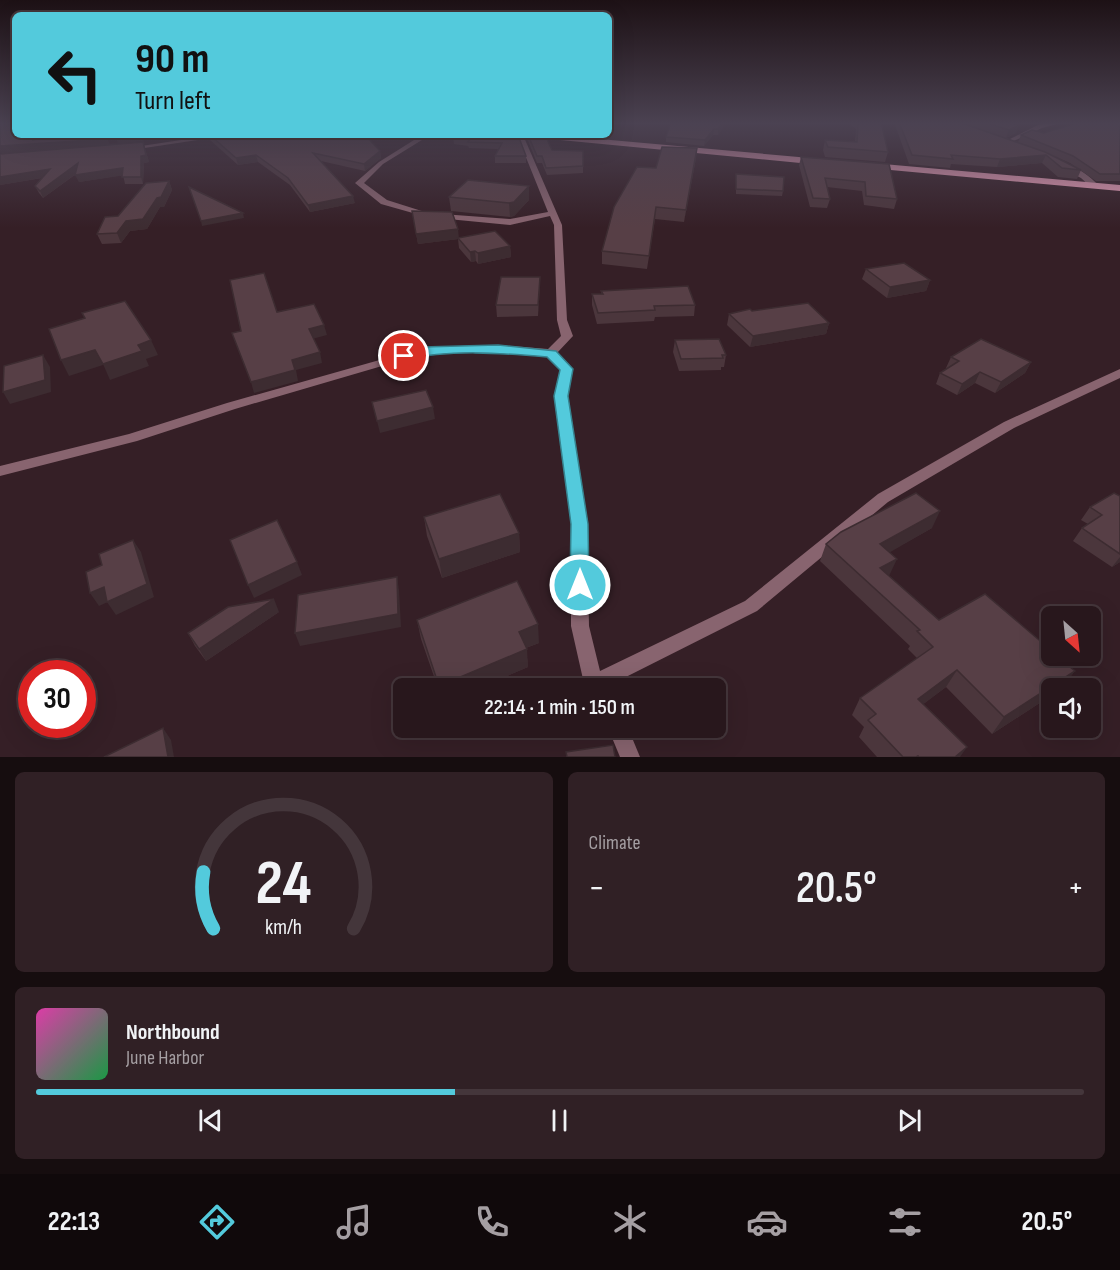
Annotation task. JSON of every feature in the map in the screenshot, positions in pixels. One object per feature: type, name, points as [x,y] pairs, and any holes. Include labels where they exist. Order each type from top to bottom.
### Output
[{"type":"main road","points":[[767,157],[827,163]]},
{"type":"main road","points":[[861,167],[1095,186],[1120,190],[861,167]]},
{"type":"street","points":[[390,157],[359,183],[384,202],[427,215],[510,222],[553,213]]},
{"type":"street","points":[[529,157],[558,225],[562,320],[567,336],[551,353]]},
{"type":"street","points":[[1061,164],[1084,176],[1095,186]]},
{"type":"street","points":[[0,471],[132,438],[231,406],[422,351],[498,348],[551,353],[566,369],[561,396],[579,524],[580,626],[592,678]]},
{"type":"street","points":[[610,678],[751,606],[883,498],[1009,425],[1120,373]]},
{"type":"street","points":[[622,738],[630,757]]},
{"type":"building","points":[[0,157],[141,157],[141,177],[122,177],[123,168],[75,175],[78,163],[40,191],[35,186],[50,169],[0,177]]},
{"type":"building","points":[[259,157],[317,157],[353,196],[308,205],[288,178]]},
{"type":"building","points":[[333,157],[372,157],[364,164]]},
{"type":"building","points":[[542,157],[583,157],[583,166],[546,168]]},
{"type":"building","points":[[659,157],[695,157],[686,210],[656,207],[649,256],[602,251],[614,207],[637,167],[656,168]]},
{"type":"building","points":[[801,157],[889,164],[897,199],[866,196],[865,182],[825,178],[830,199],[813,198]]},
{"type":"building","points":[[980,157],[1019,157],[1000,159]]},
{"type":"building","points":[[1049,157],[1056,157],[1081,170],[1062,168]]},
{"type":"building","points":[[1075,157],[1120,157],[1120,174],[1100,174]]},
{"type":"building","points":[[736,174],[784,177],[783,191],[736,189]]},
{"type":"building","points":[[468,180],[529,186],[514,202],[509,203],[449,197]]},
{"type":"building","points":[[169,181],[161,197],[157,198],[143,219],[126,221],[117,233],[97,234],[105,217],[118,216],[146,183]]},
{"type":"building","points":[[189,187],[243,213],[201,221]]},
{"type":"building","points":[[412,211],[452,212],[458,229],[416,234]]},
{"type":"building","points":[[495,231],[510,246],[478,253],[470,252],[458,238]]},
{"type":"building","points":[[904,263],[930,280],[890,287],[866,269]]},
{"type":"building","points":[[264,273],[277,312],[314,304],[324,325],[309,329],[320,352],[292,360],[295,370],[251,382],[232,333],[241,331],[230,280]]},
{"type":"building","points":[[501,277],[540,277],[538,305],[496,305]]},
{"type":"building","points":[[688,286],[695,305],[654,306],[655,310],[598,313],[592,294],[603,294],[601,291]]},
{"type":"building","points":[[125,301],[151,340],[138,345],[142,351],[103,364],[95,350],[61,360],[49,329],[85,318],[82,313]]},
{"type":"building","points":[[808,303],[829,323],[753,336],[729,314],[750,309],[752,311]]},
{"type":"building","points":[[719,339],[726,355],[722,355],[723,358],[681,359],[675,340]]},
{"type":"building","points":[[981,339],[1031,362],[1001,382],[980,372],[962,384],[940,373],[959,361],[951,357]]},
{"type":"building","points":[[43,355],[45,380],[3,392],[4,366]]},
{"type":"building","points":[[426,390],[433,407],[377,421],[372,402]]},
{"type":"building","points":[[916,493],[940,511],[880,544],[897,559],[880,568],[939,620],[985,594],[1041,642],[1041,666],[1069,666],[1075,671],[1064,678],[1041,678],[1041,693],[1004,717],[957,670],[918,699],[967,747],[955,757],[903,757],[868,720],[876,714],[860,698],[933,647],[917,631],[920,630],[826,544],[841,532]]},
{"type":"building","points":[[1114,493],[1120,496],[1120,554],[1082,528],[1102,515],[1090,507]]},
{"type":"building","points":[[500,494],[519,533],[439,559],[424,517]]},
{"type":"building","points":[[277,520],[297,562],[248,585],[230,540]]},
{"type":"building","points":[[133,540],[147,584],[107,602],[104,587],[90,593],[86,572],[102,565],[99,554]]},
{"type":"building","points":[[397,577],[398,614],[295,633],[298,595]]},
{"type":"building","points":[[517,581],[538,624],[519,632],[527,649],[458,678],[436,678],[417,620]]},
{"type":"building","points":[[274,599],[199,649],[188,633],[228,607]]},
{"type":"building","points":[[163,728],[168,757],[104,757]]},
{"type":"building","points":[[613,745],[615,757],[567,757],[566,752]]},
{"type":"route","points":[[404,356],[422,351],[498,348],[551,353],[566,369],[561,396],[568,425],[579,524],[580,585]]}]
